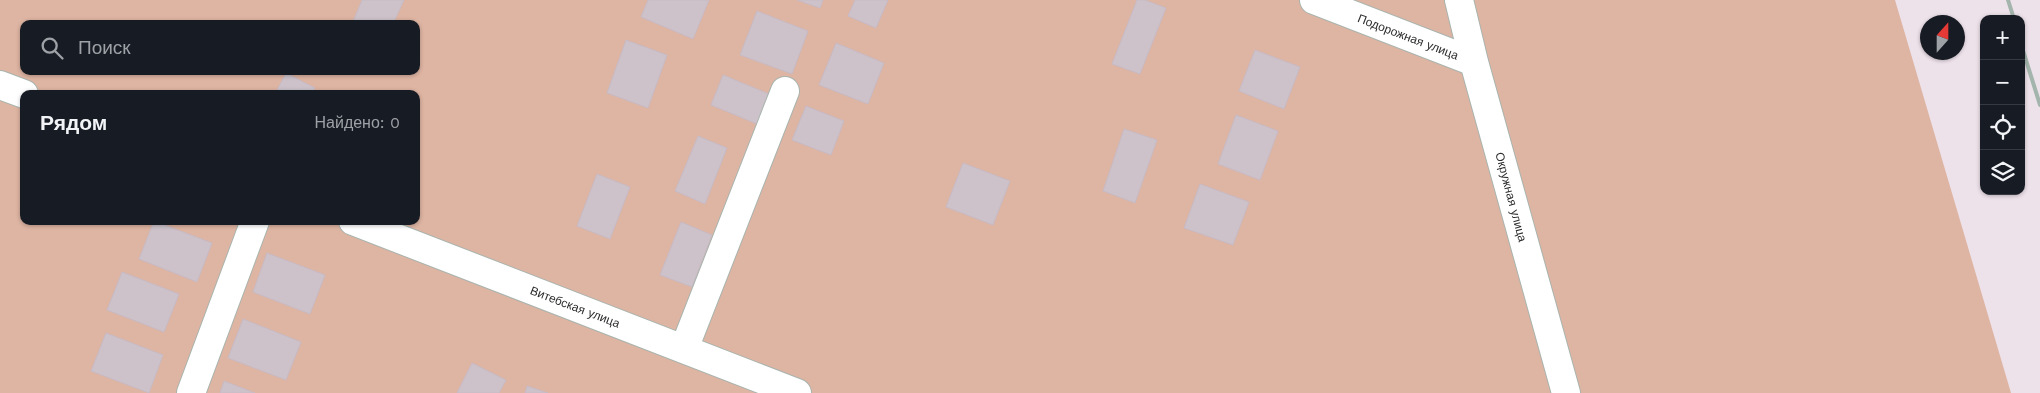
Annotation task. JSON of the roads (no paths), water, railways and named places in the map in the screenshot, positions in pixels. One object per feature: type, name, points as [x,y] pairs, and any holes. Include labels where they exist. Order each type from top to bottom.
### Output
[{"type":"street","name":"Подорожная улица","points":[[1314,0],[1474,62]]},
{"type":"street","name":"Окружная улица","points":[[1459,0],[1474,62],[1566,393]]},
{"type":"street","points":[[0,85],[20,92]]},
{"type":"street","points":[[684,349],[785,91]]},
{"type":"street","points":[[191,393],[254,225]]},
{"type":"street","name":"Витебская улица","points":[[363,225],[797,393]]},
{"type":"railway","points":[[2008,0],[2013,15]]},
{"type":"railway","points":[[2025,57],[2040,105]]}]
